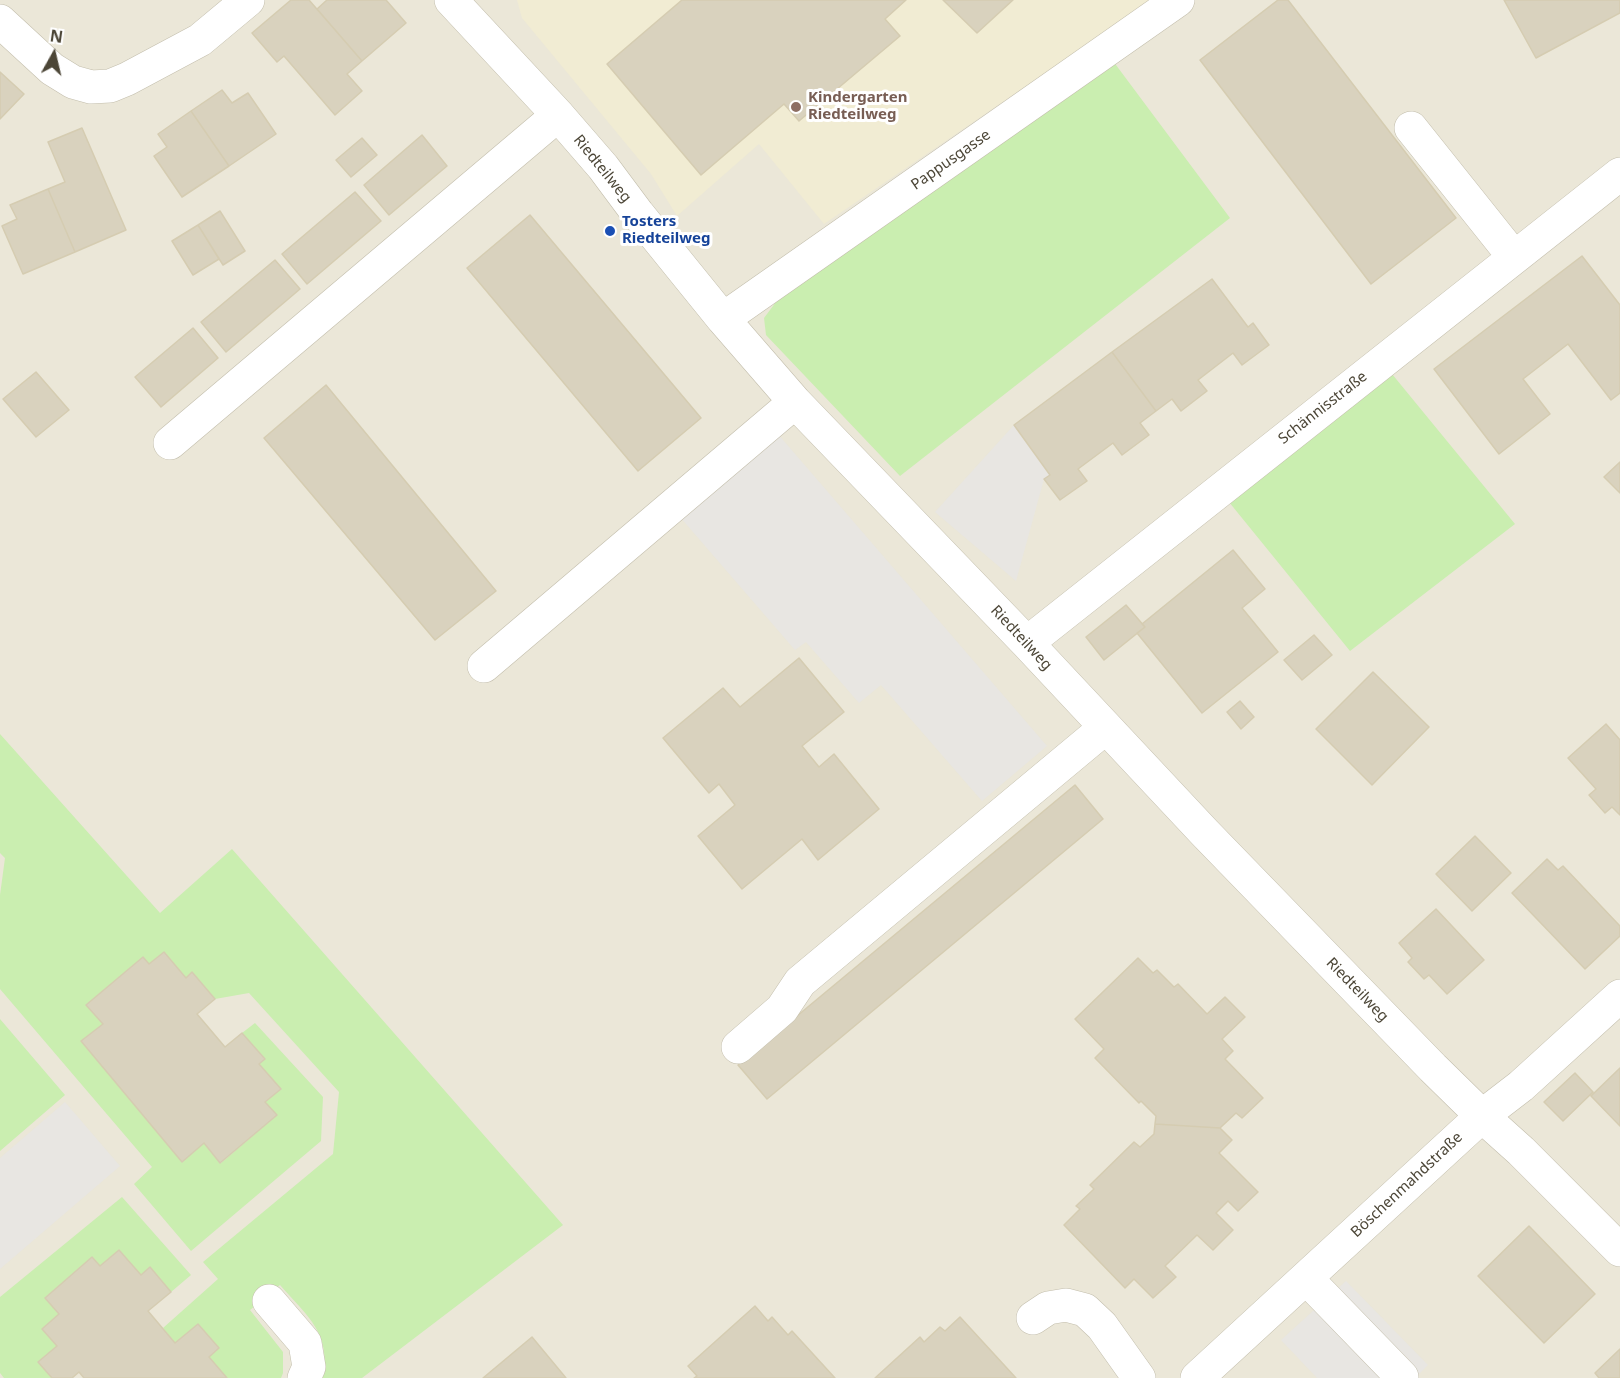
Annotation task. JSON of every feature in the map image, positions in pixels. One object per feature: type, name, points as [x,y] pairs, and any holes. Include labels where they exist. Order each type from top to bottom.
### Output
[{"type":"street","points":[[0,21],[52,69],[73,82],[91,87],[110,86],[200,40],[248,0]]},
{"type":"street","name":"Pappusgasse","points":[[723,319],[1178,0]]},
{"type":"street","name":"Riedteilweg","points":[[455,1],[603,167],[723,319],[795,402],[1433,1068],[1521,1151],[1620,1250]]},
{"type":"street","points":[[170,443],[558,115]]},
{"type":"street","points":[[1411,128],[1514,257]]},
{"type":"street","name":"Schännisstraße","points":[[1027,643],[1620,174]]},
{"type":"street","points":[[484,666],[795,402]]},
{"type":"street","points":[[738,1047],[782,1009],[800,982],[1105,728]]},
{"type":"street","name":"Böschenmahdstraße","points":[[1197,1378],[1482,1116],[1521,1086],[1620,996]]},
{"type":"street","points":[[1306,1278],[1402,1377]]},
{"type":"street","points":[[270,1301],[305,1343],[309,1367],[304,1378]]},
{"type":"street","points":[[1033,1318],[1048,1308],[1066,1305],[1085,1310],[1102,1326],[1139,1378]]},
{"type":"shaded area","points":[[0,0],[1620,0],[1620,1378],[0,1378]]},
{"type":"shaded area","name":"Kindergarten Riedteilweg","points":[[517,0],[1152,0],[824,224],[759,144],[677,216],[651,174],[522,18]]},
{"type":"shaded area","points":[[1014,425],[1050,475],[1044,479],[1016,581],[935,512]]},
{"type":"shaded area","points":[[777,433],[1047,746],[982,801],[881,685],[859,703],[806,642],[795,650],[680,517]]},
{"type":"shaded area","points":[[65,1102],[120,1166],[0,1269],[0,1158]]},
{"type":"shaded area","points":[[1346,1281],[1428,1365],[1415,1378],[1317,1378],[1281,1340]]},
{"type":"green space","points":[[1113,61],[1230,218],[900,476],[766,335],[764,318],[779,298]]},
{"type":"green space","points":[[1392,374],[1515,524],[1350,651],[1229,502]]},
{"type":"green space","points":[[0,734],[160,913],[232,849],[563,1225],[362,1378],[322,1378],[324,1349],[320,1337],[308,1316],[280,1285],[250,1310],[283,1352],[281,1378],[227,1378],[209,1357],[219,1348],[198,1324],[175,1343],[163,1328],[218,1279],[203,1262],[333,1154],[339,1092],[249,993],[215,999],[193,973],[186,978],[164,952],[149,964],[142,958],[87,1005],[103,1024],[82,1041],[182,1161],[204,1143],[221,1163],[276,1116],[265,1102],[281,1089],[259,1064],[264,1059],[242,1033],[255,1023],[323,1097],[321,1141],[191,1251],[134,1184],[152,1167],[0,989],[0,895],[5,858],[0,853]]},
{"type":"green space","points":[[0,1019],[65,1095],[0,1151]]},
{"type":"green space","points":[[122,1197],[191,1275],[171,1292],[150,1267],[141,1275],[119,1250],[100,1266],[92,1258],[45,1298],[59,1314],[42,1329],[57,1346],[38,1362],[52,1378],[4,1378],[0,1373],[0,1297]]},
{"type":"building","points":[[291,0],[309,0],[362,61],[347,74],[362,91],[335,115],[284,56],[277,62],[252,33]]},
{"type":"building","points":[[327,0],[386,0],[406,23],[362,61],[317,9]]},
{"type":"building","points":[[682,0],[906,0],[885,19],[900,36],[799,121],[784,104],[701,175],[607,64]]},
{"type":"building","points":[[943,0],[1013,0],[977,33]]},
{"type":"building","points":[[1278,0],[1288,0],[1456,218],[1371,284],[1200,60]]},
{"type":"building","points":[[1504,0],[1620,0],[1620,13],[1536,58]]},
{"type":"building","points":[[0,72],[24,94],[0,119]]},
{"type":"building","points":[[222,90],[232,103],[248,93],[276,134],[229,166],[191,111]]},
{"type":"building","points":[[191,111],[229,166],[182,197],[154,156],[167,147],[158,134]]},
{"type":"building","points":[[82,128],[126,230],[75,252],[48,189],[65,182],[48,142]]},
{"type":"building","points":[[422,135],[447,166],[389,215],[364,185]]},
{"type":"building","points":[[362,138],[377,155],[351,177],[336,160]]},
{"type":"building","points":[[48,189],[75,252],[23,274],[2,226],[17,219],[10,205]]},
{"type":"building","points":[[355,192],[381,221],[307,284],[282,254]]},
{"type":"building","points":[[220,211],[245,251],[223,265],[198,225]]},
{"type":"building","points":[[530,215],[701,418],[638,471],[467,268]]},
{"type":"building","points":[[198,225],[219,259],[193,275],[172,241]]},
{"type":"building","points":[[1582,256],[1620,305],[1620,393],[1611,400],[1568,344],[1523,379],[1550,414],[1499,454],[1434,369]]},
{"type":"building","points":[[275,260],[300,289],[226,352],[201,322]]},
{"type":"building","points":[[1212,279],[1248,327],[1253,323],[1269,345],[1242,365],[1233,353],[1198,380],[1207,391],[1181,411],[1172,399],[1156,411],[1112,352]]},
{"type":"building","points":[[193,328],[218,358],[161,407],[135,377]]},
{"type":"building","points":[[1112,352],[1156,411],[1140,423],[1149,435],[1122,455],[1113,443],[1078,469],[1087,481],[1060,500],[1044,479],[1050,475],[1014,425]]},
{"type":"building","points":[[36,372],[69,410],[36,437],[3,399]]},
{"type":"building","points":[[326,385],[496,591],[435,640],[264,438]]},
{"type":"building","points":[[1620,462],[1620,493],[1604,477]]},
{"type":"building","points":[[1233,550],[1265,589],[1242,608],[1278,652],[1202,713],[1137,633],[1145,627],[1142,624]]},
{"type":"building","points":[[1126,605],[1145,627],[1104,660],[1086,637]]},
{"type":"building","points":[[1314,635],[1332,655],[1302,680],[1284,660]]},
{"type":"building","points":[[799,658],[844,712],[802,746],[819,767],[834,754],[879,809],[818,860],[802,839],[742,889],[698,836],[735,805],[719,784],[709,793],[663,738],[723,688],[740,707]]},
{"type":"building","points":[[1373,672],[1429,727],[1372,785],[1316,729]]},
{"type":"building","points":[[1240,701],[1254,717],[1241,729],[1227,712]]},
{"type":"building","points":[[1606,724],[1620,740],[1620,815],[1612,807],[1605,813],[1589,795],[1596,789],[1568,758]]},
{"type":"building","points":[[1075,785],[1103,819],[767,1099],[738,1065]]},
{"type":"building","points":[[1475,836],[1511,873],[1472,911],[1436,874]]},
{"type":"building","points":[[1547,859],[1558,870],[1563,866],[1620,926],[1620,936],[1585,969],[1512,893]]},
{"type":"building","points":[[1436,909],[1484,960],[1447,994],[1429,975],[1424,979],[1408,962],[1412,958],[1399,943]]},
{"type":"building","points":[[164,952],[186,978],[192,972],[215,999],[197,1014],[225,1047],[242,1033],[265,1059],[259,1064],[281,1089],[265,1102],[277,1115],[220,1163],[204,1143],[182,1162],[81,1041],[103,1024],[86,1005],[143,957],[149,964]]},
{"type":"building","points":[[1138,958],[1153,973],[1157,970],[1174,987],[1178,984],[1207,1014],[1225,997],[1245,1017],[1222,1039],[1233,1051],[1225,1059],[1263,1098],[1242,1118],[1236,1113],[1220,1128],[1155,1124],[1156,1116],[1141,1101],[1139,1103],[1095,1058],[1104,1049],[1075,1019]]},
{"type":"building","points":[[1620,1068],[1620,1126],[1591,1096]]},
{"type":"building","points":[[1575,1073],[1593,1092],[1563,1121],[1544,1102]]},
{"type":"building","points":[[1155,1124],[1220,1128],[1232,1140],[1219,1153],[1258,1192],[1238,1211],[1228,1201],[1216,1213],[1233,1230],[1213,1250],[1197,1235],[1165,1266],[1176,1277],[1153,1298],[1134,1279],[1125,1288],[1064,1225],[1080,1209],[1076,1206],[1094,1189],[1090,1185],[1134,1142],[1140,1147],[1154,1134]]},
{"type":"building","points":[[1529,1226],[1595,1294],[1544,1343],[1478,1276]]},
{"type":"building","points":[[119,1250],[141,1275],[150,1267],[171,1292],[148,1311],[175,1343],[198,1324],[219,1348],[209,1357],[227,1378],[84,1378],[79,1372],[72,1378],[52,1378],[38,1362],[57,1346],[42,1329],[59,1314],[45,1298],[92,1257],[100,1266]]},
{"type":"building","points":[[755,1306],[768,1321],[772,1317],[788,1335],[792,1331],[835,1378],[694,1378],[697,1376],[688,1366]]},
{"type":"building","points":[[960,1317],[1016,1378],[875,1378],[920,1337],[924,1342],[940,1327],[945,1331]]},
{"type":"building","points":[[532,1337],[566,1378],[483,1378]]},
{"type":"building","points":[[1620,1349],[1620,1378],[1599,1378],[1595,1373]]},
{"type":"place","name":"Kindergarten Riedteilweg","points":[[796,107]]},
{"type":"place","name":"Tosters Riedteilweg","points":[[610,231]]}]
